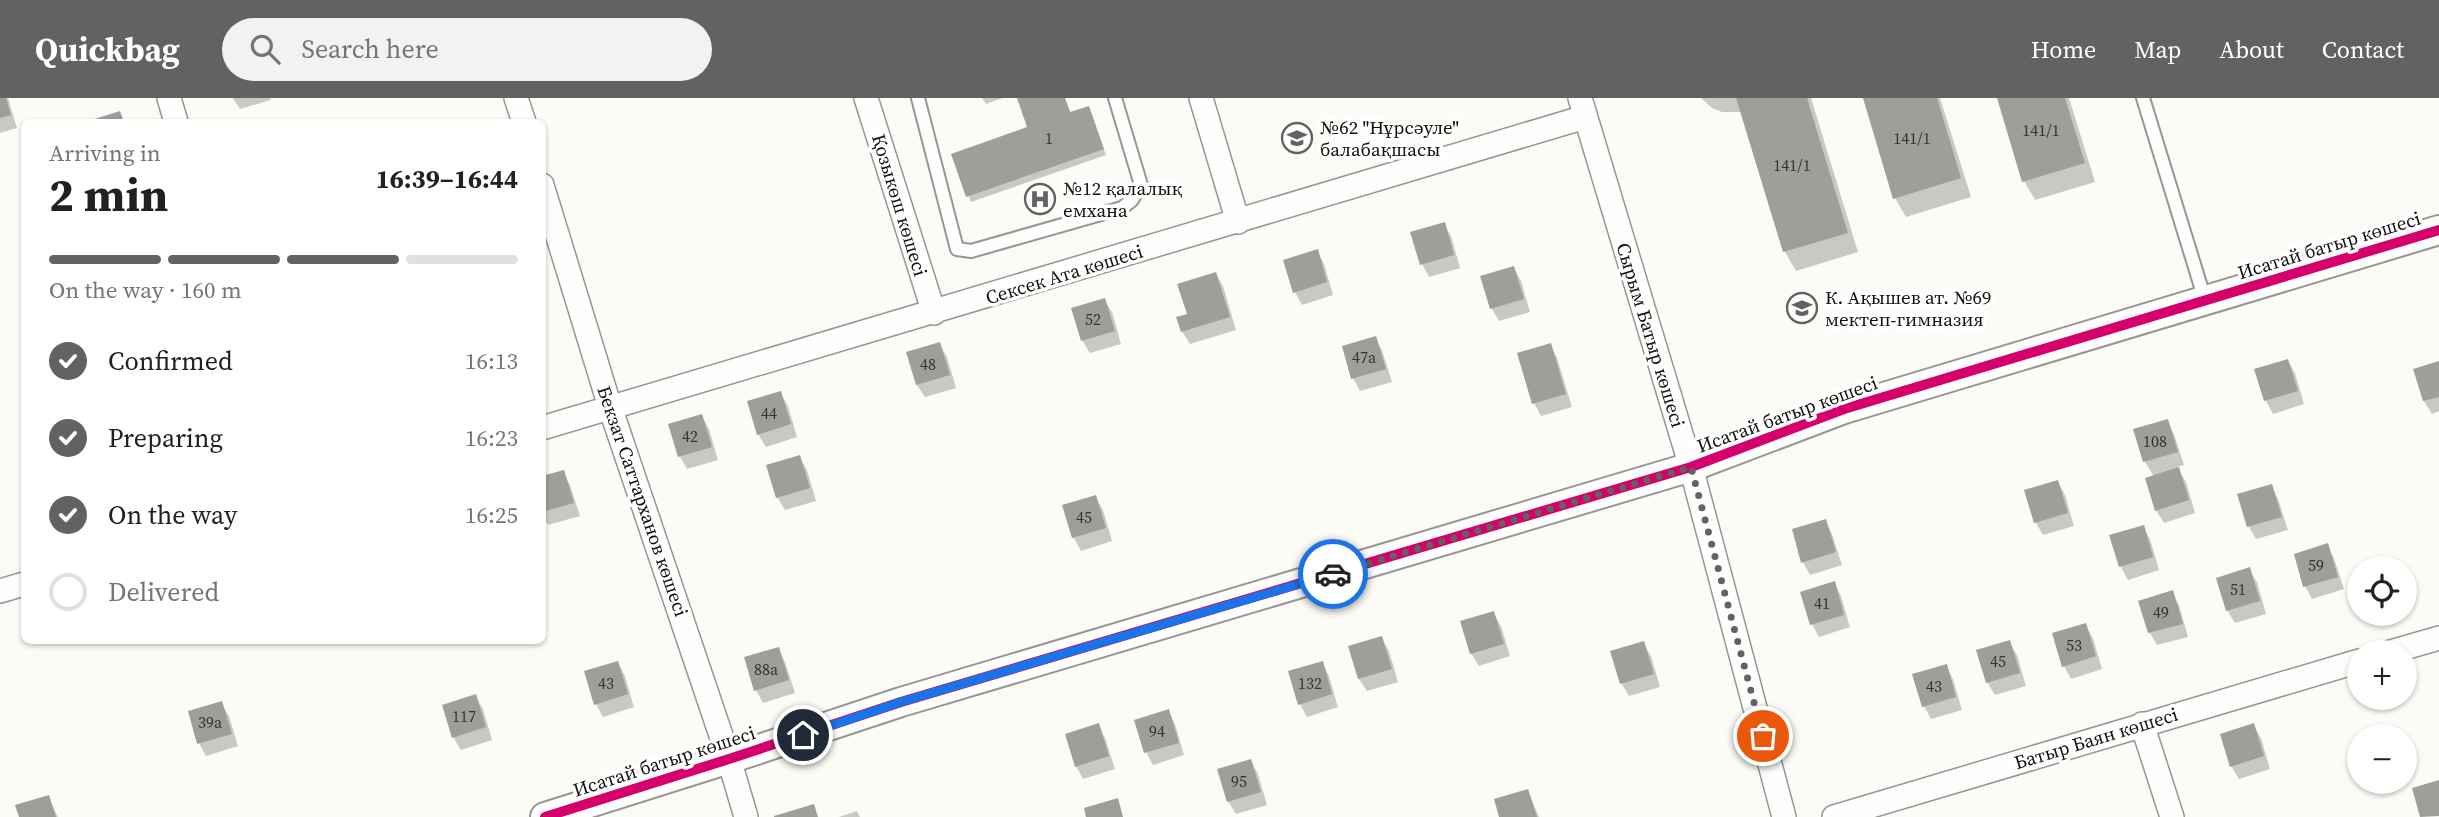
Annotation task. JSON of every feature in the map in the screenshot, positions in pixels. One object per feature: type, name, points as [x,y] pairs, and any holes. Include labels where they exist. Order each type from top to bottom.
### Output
[{"type":"street","points":[[169,98],[175,119]]},
{"type":"street","points":[[516,98],[523,119]]},
{"type":"street","name":"Қозыкөш көшесі","points":[[866,98],[934,313]]},
{"type":"street","points":[[1201,98],[1238,222]]},
{"type":"street","name":"Сексек Ата көшесі","points":[[546,427],[1238,222],[1583,108]]},
{"type":"street","name":"Сырым Батыр көшесі","points":[[1583,108],[1691,467],[1784,817]]},
{"type":"street","name":"Бекзат Саттарханов көшесі","points":[[546,198],[610,407],[746,817]]},
{"type":"street","name":"Исатай батыр көшесі","points":[[545,817],[729,760],[901,702],[1691,467],[1844,409],[2439,230]]},
{"type":"street","points":[[0,591],[21,585]]},
{"type":"street","points":[[2417,644],[2439,638]]},
{"type":"street","name":"Батыр Баян көшесі","points":[[1834,817],[2347,664]]},
{"type":"street","points":[[2142,724],[2172,817]]},
{"type":"lane","points":[[918,98],[957,249],[971,251],[1122,208],[1132,200],[1141,185],[1115,98]]},
{"type":"lane","points":[[2143,98],[2206,300]]},
{"type":"building","points":[[0,98],[6,98],[11,115],[0,118]]},
{"type":"building","points":[[1017,98],[1065,98],[1070,112],[1089,106],[1104,149],[966,197],[951,154],[1027,127]]},
{"type":"building","points":[[1736,98],[1807,98],[1848,233],[1783,252]]},
{"type":"building","points":[[1863,98],[1937,98],[1961,178],[1893,199]]},
{"type":"building","points":[[1997,98],[2065,98],[2085,163],[2022,182]]},
{"type":"building","points":[[120,111],[123,119],[95,119]]},
{"type":"building","points":[[1445,222],[1454,255],[1420,265],[1410,232]]},
{"type":"building","points":[[1318,249],[1327,282],[1293,293],[1283,260]]},
{"type":"building","points":[[1514,266],[1524,299],[1490,309],[1480,276]]},
{"type":"building","points":[[1216,272],[1230,317],[1181,332],[1176,317],[1187,314],[1177,284]]},
{"type":"building","points":[[1105,298],[1115,331],[1081,341],[1071,308]]},
{"type":"building","points":[[1376,336],[1386,369],[1351,379],[1342,346]]},
{"type":"building","points":[[940,342],[950,375],[916,385],[906,352]]},
{"type":"building","points":[[1551,343],[1566,394],[1532,404],[1517,353]]},
{"type":"building","points":[[2288,359],[2298,391],[2264,401],[2254,369]]},
{"type":"building","points":[[2439,361],[2439,397],[2423,401],[2413,369]]},
{"type":"building","points":[[781,391],[791,424],[757,435],[747,401]]},
{"type":"building","points":[[702,414],[712,447],[678,457],[668,424]]},
{"type":"building","points":[[2168,419],[2178,452],[2143,462],[2133,429]]},
{"type":"building","points":[[800,455],[810,488],[776,498],[766,465]]},
{"type":"building","points":[[2179,467],[2189,500],[2155,511],[2145,478]]},
{"type":"building","points":[[564,470],[574,503],[546,511],[546,475]]},
{"type":"building","points":[[2058,480],[2068,513],[2034,523],[2024,490]]},
{"type":"building","points":[[2272,484],[2282,517],[2247,527],[2237,494]]},
{"type":"building","points":[[1096,495],[1106,528],[1072,538],[1062,505]]},
{"type":"building","points":[[1826,519],[1836,552],[1801,563],[1792,529]]},
{"type":"building","points":[[2144,525],[2153,557],[2119,567],[2109,535]]},
{"type":"building","points":[[2328,543],[2338,577],[2303,587],[2294,554]]},
{"type":"building","points":[[2250,567],[2260,601],[2226,611],[2216,578]]},
{"type":"building","points":[[1835,581],[1844,615],[1810,625],[1800,592]]},
{"type":"building","points":[[2173,590],[2183,624],[2148,633],[2138,601]]},
{"type":"building","points":[[1494,611],[1504,644],[1470,654],[1460,621]]},
{"type":"building","points":[[2086,623],[2096,656],[2062,667],[2052,633]]},
{"type":"building","points":[[1382,636],[1392,669],[1358,679],[1348,646]]},
{"type":"building","points":[[2010,640],[2020,673],[1986,683],[1976,650]]},
{"type":"building","points":[[1644,641],[1654,674],[1620,684],[1610,651]]},
{"type":"building","points":[[779,647],[789,680],[754,691],[744,657]]},
{"type":"building","points":[[618,661],[628,694],[594,705],[584,671]]},
{"type":"building","points":[[1323,661],[1332,694],[1298,705],[1288,671]]},
{"type":"building","points":[[1947,664],[1956,697],[1922,707],[1912,674]]},
{"type":"building","points":[[476,694],[486,727],[452,738],[442,705]]},
{"type":"building","points":[[222,701],[232,734],[197,744],[188,711]]},
{"type":"building","points":[[1169,709],[1179,743],[1144,753],[1134,720]]},
{"type":"building","points":[[1099,723],[1109,756],[1075,767],[1065,734]]},
{"type":"building","points":[[2254,723],[2264,756],[2230,767],[2220,734]]},
{"type":"building","points":[[1251,759],[1261,792],[1227,802],[1217,769]]},
{"type":"building","points":[[2439,780],[2439,816],[2420,817],[2414,794],[2417,794],[2417,787]]},
{"type":"building","points":[[1528,789],[1537,817],[1499,817],[1494,799]]},
{"type":"building","points":[[49,795],[56,817],[19,817],[15,805]]},
{"type":"building","points":[[1118,798],[1123,817],[1086,817],[1084,808]]},
{"type":"building","points":[[814,804],[818,817],[774,817],[774,816]]},
{"type":"cycle path","points":[[545,817],[901,702],[1691,467],[1844,409],[2439,230]]},
{"type":"way so far","points":[[1333,574],[1691,467],[1763,736]]},
{"type":"place","name":"№62 \"Нұрсәуле\" балабақшасы","points":[[1297,138]]},
{"type":"place","name":"№12 қалалық емхана","points":[[1040,199]]},
{"type":"place","name":"К. Ақышев ат. №69 мектеп-гимназия","points":[[1802,308]]},
{"type":"route","points":[[803,735],[901,702],[1333,574]]}]
